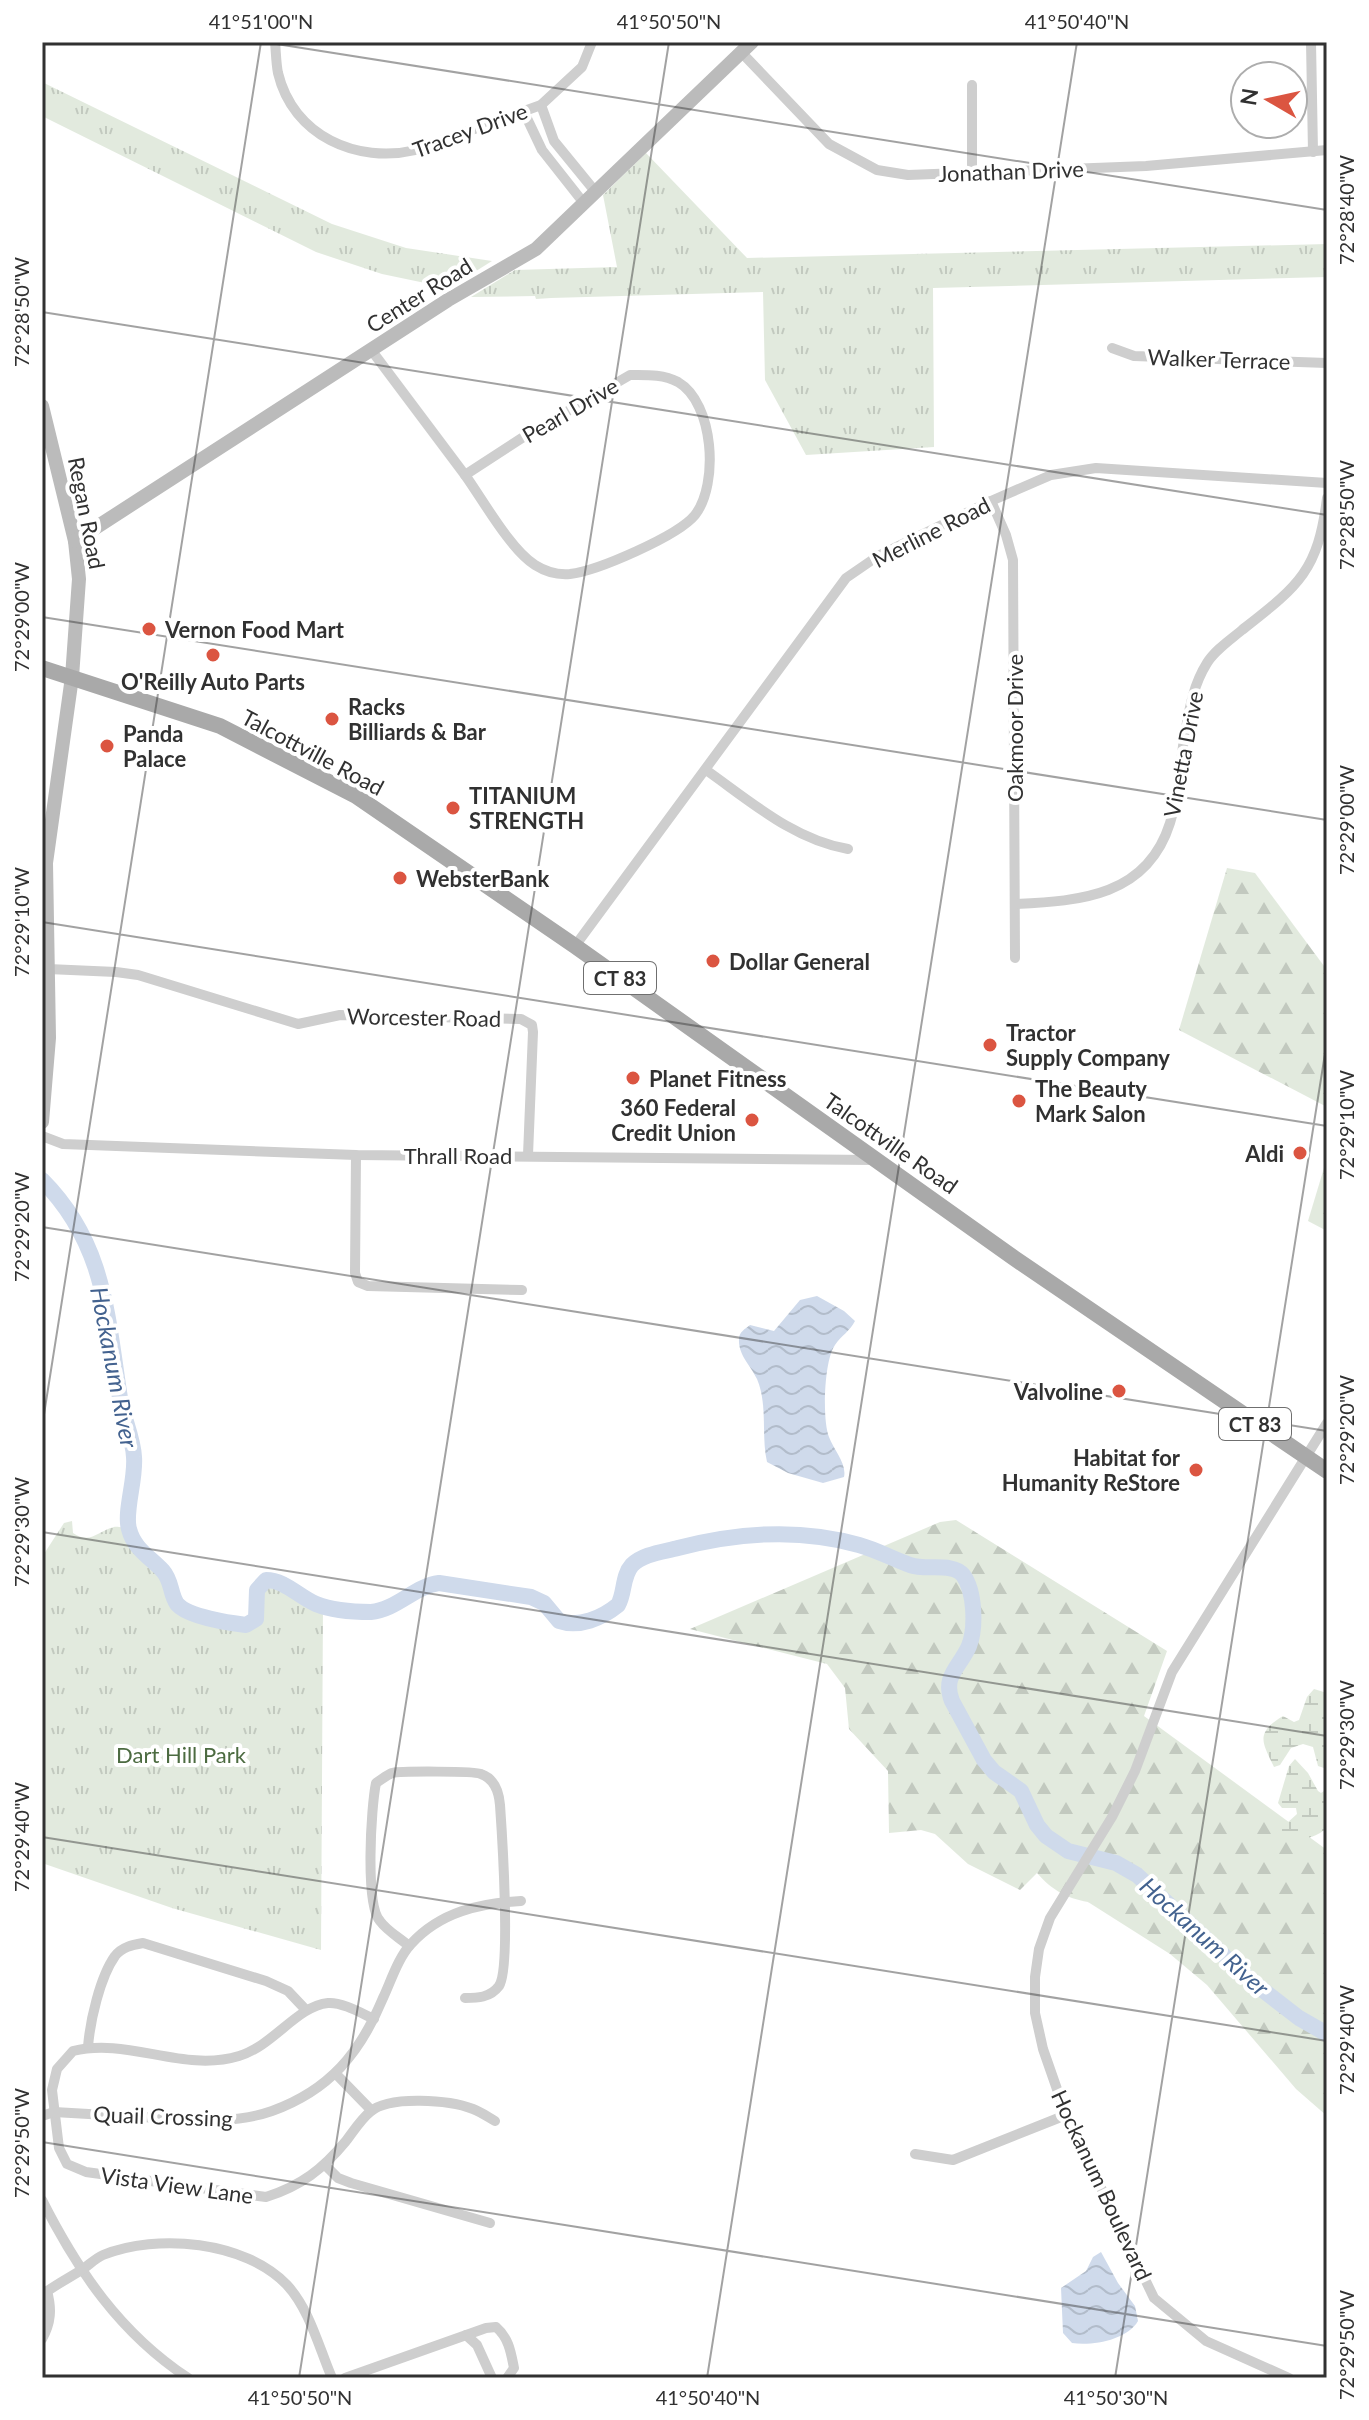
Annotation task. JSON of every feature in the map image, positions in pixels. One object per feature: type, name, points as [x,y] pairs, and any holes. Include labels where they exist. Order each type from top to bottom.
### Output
[{"type":"main road","name":"Talcottville Road","points":[[42,668],[220,726],[356,796],[1327,1471]]},
{"type":"street","name":"Tracey Drive","points":[[275,42],[278,74],[295,112],[325,139],[349,150],[396,155],[541,105]]},
{"type":"street","points":[[592,42],[582,67],[541,105],[554,141],[594,190]]},
{"type":"street","points":[[1311,42],[1313,152]]},
{"type":"street","name":"Jonathan Drive","points":[[746,47],[829,144],[877,170],[908,175],[1146,166],[1327,150]]},
{"type":"street","name":"Center Road","points":[[75,541],[448,300],[536,249],[746,47]]},
{"type":"street","points":[[972,85],[972,172]]},
{"type":"street","points":[[523,110],[542,150],[583,202]]},
{"type":"street","name":"Walker Terrace","points":[[1112,348],[1134,356],[1327,363]]},
{"type":"street","name":"Pearl Drive","points":[[372,351],[522,555],[537,567],[554,574],[580,571],[664,538],[696,514],[709,479],[705,418],[696,400],[678,382],[655,375],[630,375],[465,475]]},
{"type":"street","name":"Regan Road","points":[[42,406],[75,541],[79,579],[72,677],[46,863],[49,1038],[42,1122]]},
{"type":"street","name":"Merline Road","points":[[575,946],[820,610],[846,578],[878,556],[1051,475],[1096,468],[1327,483]]},
{"type":"street","name":"Vinetta Drive","points":[[1016,904],[1092,897],[1118,887],[1140,872],[1157,851],[1170,823],[1190,705],[1197,682],[1209,660],[1291,592],[1307,571],[1318,550],[1327,498]]},
{"type":"street","name":"Oakmoor Drive","points":[[991,501],[1013,560],[1015,958]]},
{"type":"street","points":[[706,770],[798,833],[826,845],[848,849]]},
{"type":"street","name":"Worcester Road","points":[[48,969],[138,975],[298,1024],[340,1015],[521,1019],[532,1025],[533,1032],[528,1155]]},
{"type":"street","name":"Thrall Road","points":[[42,1136],[63,1144],[356,1155],[876,1160]]},
{"type":"street","points":[[356,1155],[355,1273],[358,1282],[368,1286],[522,1290]]},
{"type":"street","name":"Hockanum Boulevard","points":[[1289,2378],[1206,2341],[1154,2298],[1066,2115],[1043,2049],[1035,2013],[1035,1977],[1039,1949],[1050,1918],[1135,1771],[1172,1672],[1327,1423]]},
{"type":"street","points":[[409,1946],[378,1920],[372,1900],[372,1803],[376,1783],[391,1773],[420,1770],[480,1773],[499,1791],[505,1902],[504,1970],[499,1986],[485,1997],[465,1998]]},
{"type":"street","name":"Quail Crossing","points":[[42,2116],[54,2112],[218,2121],[245,2118],[293,2102],[336,2074],[356,2052],[409,1946],[447,1917],[468,1908],[521,1901]]},
{"type":"street","points":[[88,2047],[89,2025],[99,1992],[115,1955],[128,1945],[143,1943],[266,1981],[288,1991],[305,2009]]},
{"type":"street","points":[[54,2112],[52,2090],[57,2069],[73,2051],[105,2047],[184,2060],[211,2060],[239,2056],[266,2043],[305,2009],[330,2003],[374,2019]]},
{"type":"street","points":[[336,2074],[371,2110],[395,2102],[422,2101],[471,2108],[495,2121]]},
{"type":"street","name":"Vista View Lane","points":[[54,2112],[59,2148],[67,2164],[86,2172],[266,2197],[290,2189],[325,2165],[371,2110]]},
{"type":"street","points":[[915,2154],[953,2160],[1066,2115]]},
{"type":"street","points":[[325,2165],[338,2178],[351,2183],[490,2223]]},
{"type":"street","points":[[42,2200],[66,2247],[116,2318],[188,2378]]},
{"type":"street","points":[[42,2339],[49,2326],[51,2305],[44,2293],[101,2256],[136,2245],[179,2242],[207,2246],[270,2269],[289,2287],[307,2315],[332,2378]]},
{"type":"street","points":[[345,2378],[496,2327],[503,2333],[514,2368],[507,2378]]},
{"type":"street","points":[[466,2335],[477,2345],[492,2378]]},
{"type":"green space","points":[[42,82],[332,224],[406,248],[492,261],[449,288],[382,274],[316,252],[42,116]]},
{"type":"green space","points":[[646,153],[747,258],[1327,244],[1327,277],[933,288],[934,447],[806,455],[765,380],[763,292],[536,299],[535,296],[471,297],[515,270],[617,267],[603,195]]},
{"type":"green space","points":[[1227,868],[1255,873],[1327,970],[1327,1107],[1179,1030]]},
{"type":"green space","points":[[1327,1158],[1327,1231],[1308,1221]]},
{"type":"green space","points":[[956,1520],[1167,1651],[1144,1716],[1327,1850],[1327,2116],[1296,2089],[1207,1985],[1170,1954],[1088,1902],[1060,1892],[1037,1873],[1020,1890],[968,1864],[935,1834],[921,1830],[889,1833],[888,1771],[849,1729],[845,1688],[827,1664],[690,1629],[940,1522]]},
{"type":"green space","name":"Dart Hill Park","points":[[72,1521],[73,1533],[85,1538],[115,1527],[129,1528],[139,1549],[168,1577],[181,1607],[215,1619],[249,1625],[257,1615],[258,1588],[268,1580],[281,1583],[323,1606],[321,1950],[172,1908],[42,1863],[42,1557],[64,1523]]},
{"type":"green space","points":[[1314,1689],[1327,1693],[1327,1769],[1318,1766],[1313,1747],[1303,1744],[1291,1748],[1280,1765],[1274,1767],[1264,1744],[1265,1733],[1283,1716],[1294,1722],[1299,1720],[1307,1697]]},
{"type":"green space","points":[[1295,1759],[1318,1791],[1321,1793],[1327,1789],[1327,1828],[1308,1838],[1293,1840],[1274,1833],[1275,1826],[1287,1823],[1297,1814],[1296,1808],[1282,1808],[1278,1803],[1289,1766]]},
{"type":"water","points":[[817,1296],[855,1321],[831,1353],[825,1390],[827,1429],[842,1462],[844,1477],[823,1483],[788,1473],[767,1462],[760,1389],[739,1345],[741,1333],[750,1325],[774,1331],[800,1300]]},
{"type":"water","points":[[1101,2252],[1135,2306],[1138,2321],[1126,2333],[1109,2340],[1090,2344],[1072,2343],[1063,2333],[1061,2288],[1086,2271],[1093,2257]]},
{"type":"waterway","name":"Hockanum River","points":[[42,1180],[79,1229],[100,1282],[121,1405],[133,1450],[128,1514],[131,1536],[166,1575],[175,1600],[182,1609],[210,1619],[246,1625],[256,1619],[257,1590],[266,1580],[292,1589],[322,1606],[365,1612],[389,1607],[439,1583],[531,1597],[544,1603],[559,1621],[582,1622],[598,1618],[618,1605],[629,1569],[642,1558],[700,1543],[768,1534],[837,1540],[866,1547],[916,1567],[953,1569],[963,1575],[967,1582],[973,1620],[969,1646],[953,1672],[949,1692],[984,1760],[994,1772],[1021,1791],[1037,1825],[1046,1836],[1068,1851],[1116,1863],[1137,1875],[1250,1980],[1299,2018],[1327,2034]]},
{"type":"place","name":"Vernon Food Mart","points":[[149,629]]},
{"type":"place","name":"O'Reilly Auto Parts","points":[[213,655]]},
{"type":"place","name":"Racks Billiards & Bar","points":[[332,719]]},
{"type":"place","name":"Panda Palace","points":[[107,746]]},
{"type":"place","name":"TITANIUM STRENGTH","points":[[453,808]]},
{"type":"place","name":"WebsterBank","points":[[400,878]]},
{"type":"place","name":"Dollar General","points":[[713,961]]},
{"type":"place","name":"Tractor Supply Company","points":[[990,1045]]},
{"type":"place","name":"Planet Fitness","points":[[633,1078]]},
{"type":"place","name":"The Beauty Mark Salon","points":[[1019,1101]]},
{"type":"place","name":"360 Federal Credit Union","points":[[752,1120]]},
{"type":"place","name":"Aldi","points":[[1300,1153]]},
{"type":"place","name":"Valvoline","points":[[1119,1391]]},
{"type":"place","name":"Habitat for Humanity ReStore","points":[[1196,1470]]}]
